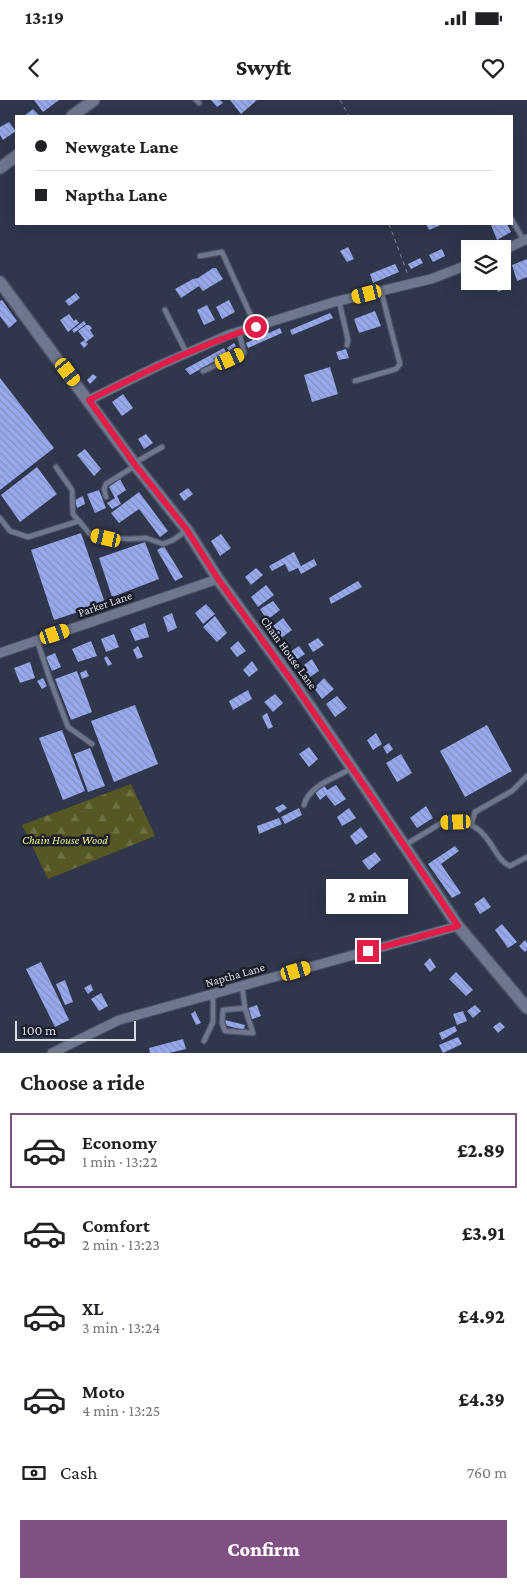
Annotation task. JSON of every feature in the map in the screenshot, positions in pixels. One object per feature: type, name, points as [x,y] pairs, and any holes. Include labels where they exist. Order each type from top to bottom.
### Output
[{"type":"street","points":[[73,115],[94,100]]},
{"type":"street","points":[[0,168],[15,157]]},
{"type":"street","points":[[511,247],[526,240]]},
{"type":"street","points":[[89,400],[238,332],[339,301],[430,279],[461,267]]},
{"type":"street","name":"Chain House Lane","points":[[0,282],[135,464],[187,530],[218,579],[294,684],[458,926],[525,1002]]},
{"type":"street","name":"Parker Lane","points":[[0,653],[218,579]]},
{"type":"street","name":"Naptha Lane","points":[[52,1053],[119,1020],[458,926]]},
{"type":"lane","points":[[513,221],[526,240]]},
{"type":"lane","points":[[200,256],[222,252],[256,327]]},
{"type":"lane","points":[[355,381],[396,369],[400,364],[381,291]]},
{"type":"lane","points":[[339,301],[348,340],[347,345]]},
{"type":"lane","points":[[165,310],[187,354]]},
{"type":"lane","points":[[203,371],[244,353],[238,332]]},
{"type":"lane","points":[[106,498],[104,489],[106,484],[162,448]]},
{"type":"lane","points":[[56,467],[72,490],[73,514],[90,534],[114,538],[146,538],[163,544],[187,530]]},
{"type":"lane","points":[[0,518],[10,531],[28,537],[79,521]]},
{"type":"lane","points":[[37,640],[68,727],[92,744]]},
{"type":"lane","points":[[304,805],[308,794],[352,768]]},
{"type":"lane","points":[[471,825],[475,812],[512,791],[527,776]]},
{"type":"lane","points":[[404,845],[443,822],[456,822],[471,825],[484,833],[504,864],[510,866],[527,857]]},
{"type":"lane","points":[[242,986],[245,1008],[253,1033],[225,1031],[222,1023],[223,1010],[245,1008]]},
{"type":"lane","points":[[204,1041],[213,1022],[213,994]]},
{"type":"path","points":[[340,100],[348,115]]},
{"type":"path","points":[[389,225],[411,283]]},
{"type":"green space","name":"Chain House Wood","points":[[131,784],[155,836],[48,879],[22,825]]},
{"type":"building","points":[[34,100],[59,100],[43,112]]},
{"type":"building","points":[[211,100],[220,100],[223,103],[217,107]]},
{"type":"building","points":[[230,100],[257,100],[241,114]]},
{"type":"building","points":[[33,109],[39,115],[25,115]]},
{"type":"building","points":[[9,122],[15,132],[3,140],[0,135],[0,127]]},
{"type":"building","points":[[426,225],[441,225],[429,230]]},
{"type":"building","points":[[491,225],[508,225],[511,232],[497,240]]},
{"type":"building","points":[[348,247],[354,259],[347,262],[340,251]]},
{"type":"building","points":[[442,249],[445,256],[433,262],[429,255]]},
{"type":"building","points":[[420,258],[423,263],[411,269],[408,264]]},
{"type":"building","points":[[527,259],[527,277],[517,281],[512,265]]},
{"type":"building","points":[[395,264],[399,272],[373,283],[370,274]]},
{"type":"building","points":[[216,268],[223,279],[203,291],[199,286],[181,298],[175,289]]},
{"type":"building","points":[[76,293],[80,298],[69,306],[65,301]]},
{"type":"building","points":[[2,300],[17,321],[9,328],[0,316],[0,301]]},
{"type":"building","points":[[229,300],[235,312],[222,319],[216,307]]},
{"type":"building","points":[[207,305],[215,320],[204,325],[197,310]]},
{"type":"building","points":[[375,311],[381,326],[359,333],[354,319]]},
{"type":"building","points":[[330,313],[333,318],[292,335],[290,330]]},
{"type":"building","points":[[69,314],[74,321],[76,319],[79,323],[68,332],[60,320]]},
{"type":"building","points":[[84,321],[86,324],[74,333],[72,330]]},
{"type":"building","points":[[86,325],[92,328],[90,330],[94,336],[86,342],[88,344],[84,348],[80,343],[85,340],[78,331]]},
{"type":"building","points":[[280,328],[282,333],[248,348],[246,343]]},
{"type":"building","points":[[234,343],[236,346],[229,351],[227,348]]},
{"type":"building","points":[[224,348],[227,354],[190,375],[185,369]]},
{"type":"building","points":[[346,349],[349,358],[339,360],[336,352]]},
{"type":"building","points":[[330,367],[338,394],[312,402],[304,375]]},
{"type":"building","points":[[93,374],[97,377],[90,384],[87,380]]},
{"type":"building","points":[[0,378],[54,448],[0,490]]},
{"type":"building","points":[[123,394],[133,408],[122,416],[112,402]]},
{"type":"building","points":[[146,434],[153,443],[144,449],[138,439]]},
{"type":"building","points":[[85,449],[101,469],[94,476],[77,455]]},
{"type":"building","points":[[37,467],[57,494],[20,522],[1,495]]},
{"type":"building","points":[[120,479],[126,490],[117,496],[121,504],[112,509],[107,503],[115,498],[109,487]]},
{"type":"building","points":[[188,488],[193,494],[184,501],[179,494]]},
{"type":"building","points":[[99,490],[106,508],[95,513],[87,494]]},
{"type":"building","points":[[139,492],[168,531],[160,537],[139,509],[119,523],[111,513]]},
{"type":"building","points":[[83,496],[85,504],[77,508],[75,500]]},
{"type":"building","points":[[81,533],[105,603],[54,620],[31,550]]},
{"type":"building","points":[[221,534],[231,548],[220,556],[211,541]]},
{"type":"building","points":[[145,542],[159,579],[112,597],[99,558]]},
{"type":"building","points":[[164,546],[183,577],[175,581],[157,550]]},
{"type":"building","points":[[294,552],[301,566],[314,559],[317,565],[301,574],[298,568],[289,572],[285,564],[272,571],[269,566]]},
{"type":"building","points":[[256,568],[263,575],[251,585],[245,577]]},
{"type":"building","points":[[358,581],[362,587],[331,604],[329,598]]},
{"type":"building","points":[[266,585],[274,595],[258,607],[251,597]]},
{"type":"building","points":[[273,601],[280,610],[267,620],[260,609]]},
{"type":"building","points":[[206,604],[215,614],[203,624],[195,613]]},
{"type":"building","points":[[172,613],[177,628],[168,632],[163,617]]},
{"type":"building","points":[[215,616],[227,633],[217,642],[203,627]]},
{"type":"building","points":[[283,618],[292,630],[281,638],[273,626]]},
{"type":"building","points":[[145,623],[149,637],[135,641],[130,629]]},
{"type":"building","points":[[114,634],[119,647],[106,652],[101,639]]},
{"type":"building","points":[[318,638],[324,645],[313,652],[308,644]]},
{"type":"building","points":[[91,641],[97,656],[78,662],[72,649]]},
{"type":"building","points":[[238,641],[246,651],[237,657],[230,648]]},
{"type":"building","points":[[138,646],[143,657],[137,659],[133,650]]},
{"type":"building","points":[[299,646],[305,654],[296,660],[290,652]]},
{"type":"building","points":[[55,653],[61,667],[52,671],[46,657]]},
{"type":"building","points":[[107,656],[112,664],[108,666],[104,658]]},
{"type":"building","points":[[312,659],[319,671],[307,679],[300,668]]},
{"type":"building","points":[[252,661],[258,670],[249,677],[243,670]]},
{"type":"building","points":[[30,662],[35,678],[20,683],[14,668]]},
{"type":"building","points":[[86,670],[89,676],[82,679],[80,673]]},
{"type":"building","points":[[77,671],[92,712],[71,720],[55,679]]},
{"type":"building","points":[[43,678],[47,686],[42,689],[37,681]]},
{"type":"building","points":[[324,678],[334,689],[322,699],[314,688]]},
{"type":"building","points":[[248,690],[252,699],[233,710],[229,701]]},
{"type":"building","points":[[275,694],[283,703],[273,712],[264,702]]},
{"type":"building","points":[[337,696],[347,708],[335,717],[326,704]]},
{"type":"building","points":[[135,705],[158,764],[114,782],[91,721]]},
{"type":"building","points":[[267,713],[273,727],[268,729],[262,716]]},
{"type":"building","points":[[487,725],[512,771],[465,797],[440,751]]},
{"type":"building","points":[[62,730],[85,791],[63,800],[39,738]]},
{"type":"building","points":[[376,733],[382,744],[373,750],[367,740]]},
{"type":"building","points":[[389,743],[393,749],[387,754],[383,747]]},
{"type":"building","points":[[309,747],[318,759],[309,767],[299,754]]},
{"type":"building","points":[[90,748],[105,786],[88,792],[74,754]]},
{"type":"building","points":[[401,754],[412,773],[397,782],[386,763]]},
{"type":"building","points":[[324,785],[327,790],[336,785],[346,799],[335,806],[326,795],[320,800],[315,792]]},
{"type":"building","points":[[283,804],[287,808],[279,813],[275,808]]},
{"type":"building","points":[[426,806],[433,818],[417,828],[410,818]]},
{"type":"building","points":[[299,808],[302,815],[285,824],[281,817]]},
{"type":"building","points":[[349,808],[356,818],[342,826],[337,817]]},
{"type":"building","points":[[279,818],[282,824],[259,834],[257,826]]},
{"type":"building","points":[[361,827],[368,837],[356,845],[350,836]]},
{"type":"building","points":[[455,846],[459,851],[441,864],[461,893],[452,898],[428,864]]},
{"type":"building","points":[[375,852],[381,860],[369,870],[362,861]]},
{"type":"building","points":[[484,897],[491,907],[480,914],[474,904]]},
{"type":"building","points":[[502,924],[517,942],[508,948],[495,930]]},
{"type":"building","points":[[525,940],[527,950],[525,952],[519,946]]},
{"type":"building","points":[[430,958],[436,967],[430,972],[424,964]]},
{"type":"building","points":[[41,962],[69,1020],[55,1027],[26,969]]},
{"type":"building","points":[[456,972],[473,990],[466,996],[449,979]]},
{"type":"building","points":[[65,980],[73,1002],[65,1005],[56,984]]},
{"type":"building","points":[[91,984],[93,990],[88,994],[84,988]]},
{"type":"building","points":[[101,993],[108,1006],[99,1011],[91,999]]},
{"type":"building","points":[[257,1005],[261,1016],[250,1020],[246,1009]]},
{"type":"building","points":[[475,1005],[481,1011],[473,1018],[467,1011]]},
{"type":"building","points":[[195,1011],[201,1023],[196,1025],[191,1014]]},
{"type":"building","points":[[463,1011],[467,1021],[457,1025],[453,1014]]},
{"type":"building","points":[[225,1020],[245,1025],[244,1030],[224,1025]]},
{"type":"building","points":[[500,1022],[505,1027],[498,1033],[493,1027]]},
{"type":"building","points":[[455,1026],[457,1031],[442,1040],[439,1033]]},
{"type":"building","points":[[458,1037],[462,1044],[443,1053],[439,1045]]},
{"type":"building","points":[[183,1039],[186,1049],[169,1053],[150,1053],[149,1048]]},
{"type":"route","points":[[256,327],[228,335],[158,366],[89,400],[136,466],[187,530],[218,579],[294,684],[458,926],[368,951]]}]
